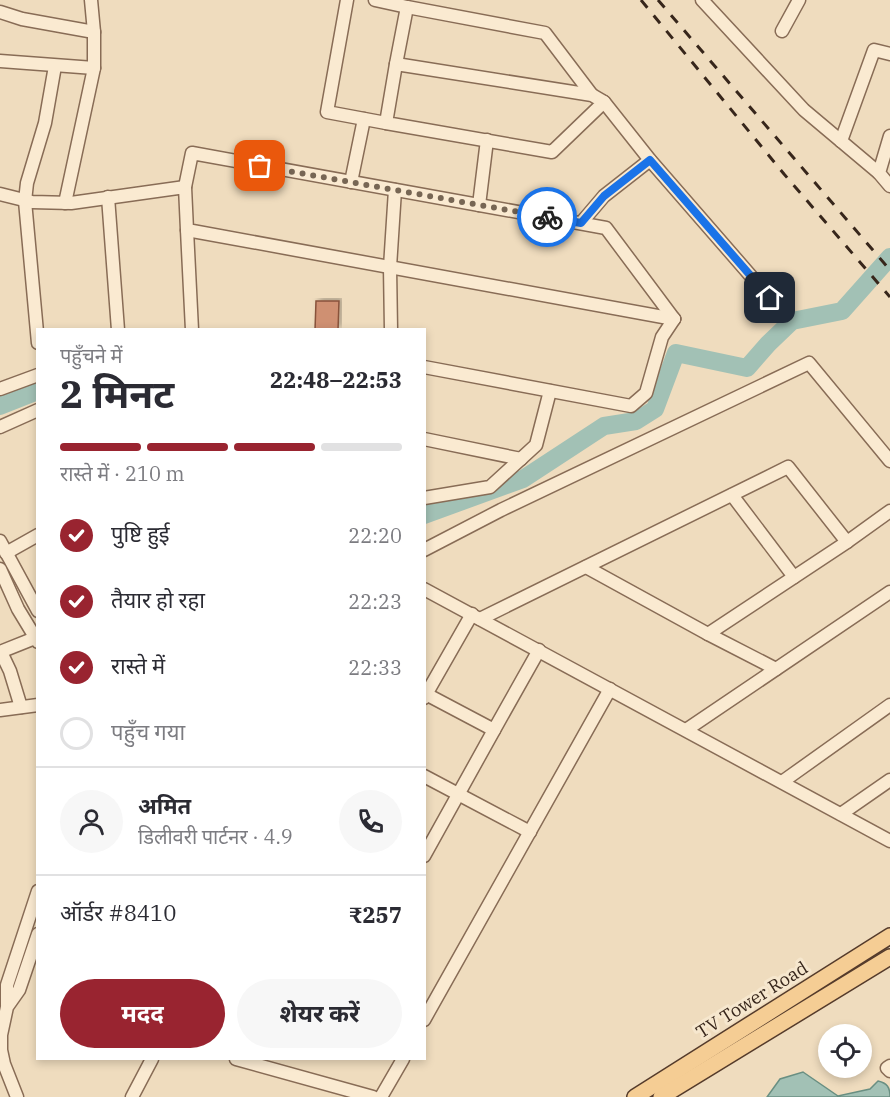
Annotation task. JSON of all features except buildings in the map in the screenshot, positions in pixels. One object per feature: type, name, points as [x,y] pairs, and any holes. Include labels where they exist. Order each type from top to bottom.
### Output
[{"type":"main road","name":"TV Tower Road","points":[[635,1097],[890,936]]},
{"type":"main road","name":"TV Tower Road","points":[[661,1097],[890,957]]},
{"type":"street","points":[[65,203],[94,68],[91,0]]},
{"type":"street","points":[[347,0],[327,112],[552,152],[604,102]]},
{"type":"street","points":[[375,0],[545,33],[592,95]]},
{"type":"street","points":[[702,0],[804,110],[879,173],[890,186]]},
{"type":"street","points":[[782,31],[799,0]]},
{"type":"street","points":[[386,123],[407,7]]},
{"type":"street","points":[[0,12],[21,19],[94,32]]},
{"type":"street","points":[[841,141],[874,50],[890,54]]},
{"type":"street","points":[[0,61],[94,68]]},
{"type":"street","points":[[396,64],[592,95],[604,102],[650,160],[770,298]]},
{"type":"street","points":[[37,328],[25,201],[27,183],[45,123],[55,66]]},
{"type":"street","points":[[351,182],[364,119]]},
{"type":"street","points":[[879,173],[890,136]]},
{"type":"street","points":[[479,205],[487,140]]},
{"type":"street","points":[[192,328],[185,187],[192,153],[606,228],[674,319]]},
{"type":"street","points":[[581,223],[604,196],[650,160]]},
{"type":"street","points":[[0,194],[25,201],[65,203],[185,187]]},
{"type":"street","points":[[391,328],[390,267],[395,190]]},
{"type":"street","points":[[108,197],[118,328]]},
{"type":"street","points":[[187,231],[674,319]]},
{"type":"street","points":[[426,368],[631,406],[646,393],[662,337],[674,319]]},
{"type":"street","points":[[426,549],[501,510],[809,363],[890,461]]},
{"type":"street","points":[[0,389],[36,376]]},
{"type":"street","points":[[426,498],[490,487],[536,445],[550,391]]},
{"type":"street","points":[[0,427],[36,411]]},
{"type":"street","points":[[426,439],[521,459]]},
{"type":"street","points":[[426,693],[476,617],[586,567],[788,467],[847,542]]},
{"type":"street","points":[[732,495],[794,577]]},
{"type":"street","points":[[708,634],[890,511]]},
{"type":"street","points":[[6,554],[36,536]]},
{"type":"street","points":[[0,541],[36,603]]},
{"type":"street","points":[[586,567],[776,669]]},
{"type":"street","points":[[0,569],[18,609],[36,640],[1,652],[10,671],[21,707]]},
{"type":"street","points":[[426,589],[890,840]]},
{"type":"street","points":[[686,730],[890,592]]},
{"type":"street","points":[[426,852],[539,650]]},
{"type":"street","points":[[426,1017],[610,689]]},
{"type":"street","points":[[426,696],[494,730]]},
{"type":"street","points":[[0,710],[36,705]]},
{"type":"street","points":[[782,782],[890,705]]},
{"type":"street","points":[[426,777],[530,832]]},
{"type":"street","points":[[841,814],[890,780]]},
{"type":"street","points":[[17,1097],[4,1064],[1,1035],[7,1007],[7,985],[36,897]]},
{"type":"street","points":[[7,1007],[18,990],[36,940]]},
{"type":"street","points":[[132,1097],[151,1060]]},
{"type":"street","points":[[240,1060],[373,1097]]},
{"type":"street","points":[[381,1097],[402,1060]]},
{"type":"street","points":[[890,1066],[887,1068],[890,1071]]},
{"type":"shaded area","points":[[803,1072],[838,1096],[870,1089],[878,1081],[887,1086],[890,1097],[767,1097],[780,1079]]},
{"type":"waterway","points":[[426,514],[523,479],[604,426],[636,421],[655,409],[676,353],[747,368],[792,321],[842,311],[890,257]]},
{"type":"waterway","points":[[0,406],[36,392]]},
{"type":"railway","points":[[641,0],[784,174],[890,297]]},
{"type":"railway","points":[[658,0],[890,270]]},
{"type":"way so far","points":[[260,166],[547,217]]},
{"type":"route","points":[[547,217],[581,223],[604,196],[650,160],[770,298]]}]
